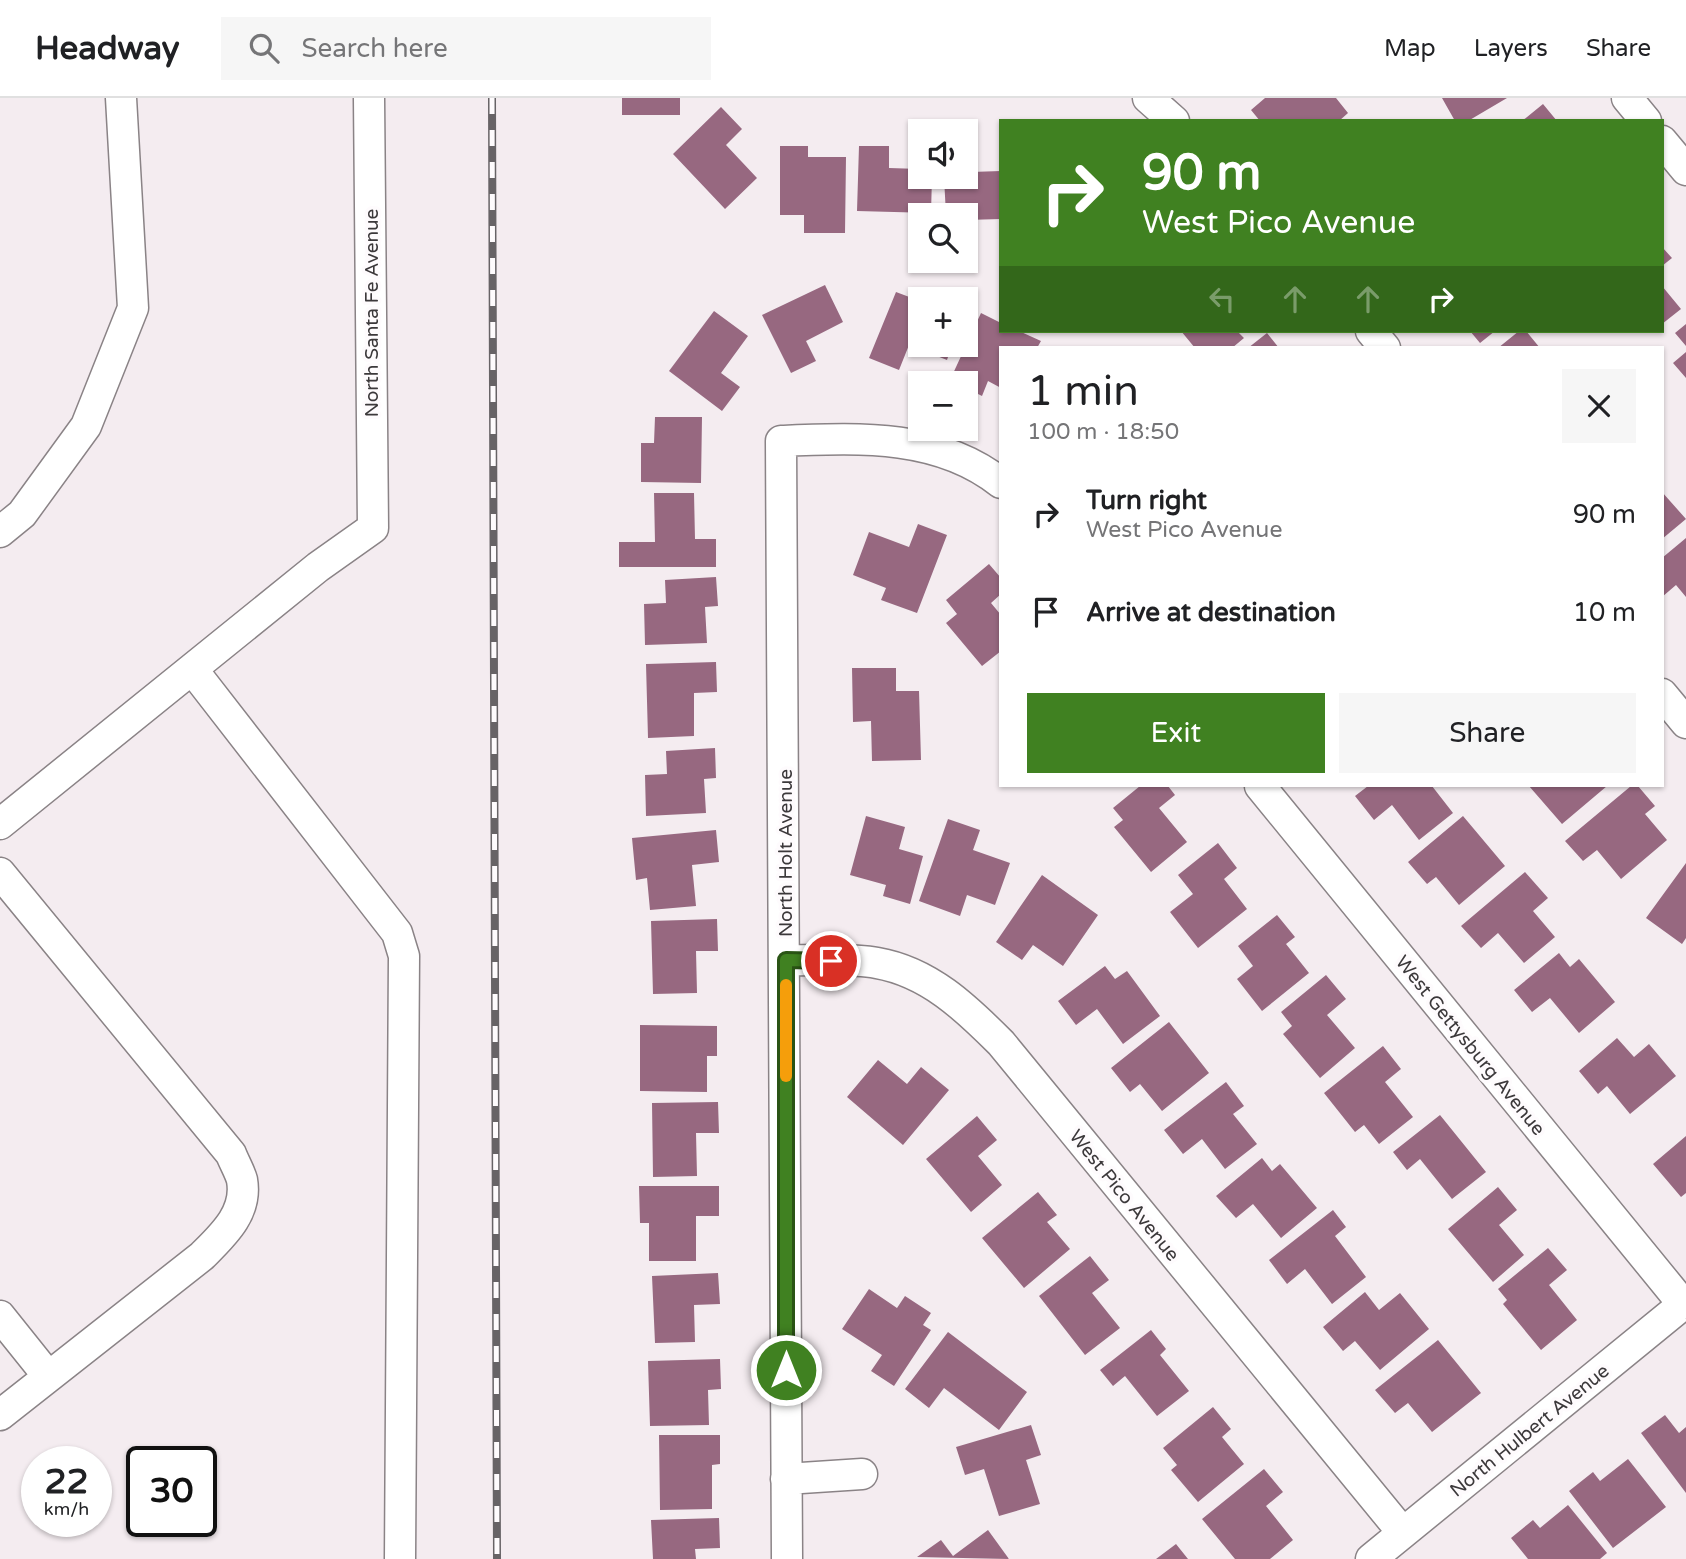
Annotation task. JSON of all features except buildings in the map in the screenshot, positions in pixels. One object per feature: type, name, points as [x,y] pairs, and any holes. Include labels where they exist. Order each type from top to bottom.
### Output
[{"type":"street","points":[[0,532],[22,514],[86,426],[133,308],[121,98]]},
{"type":"street","name":"North Santa Fe Avenue","points":[[192,669],[318,567],[373,528],[369,98]]},
{"type":"street","points":[[1148,98],[1172,119]]},
{"type":"street","points":[[1627,98],[1644,119]]},
{"type":"street","points":[[1664,143],[1686,170]]},
{"type":"street","name":"North Holt Avenue","points":[[787,1559],[786,960],[781,441],[863,438],[932,448],[984,470],[999,481]]},
{"type":"street","points":[[0,824],[192,669],[397,933],[404,956],[400,1559]]},
{"type":"street","points":[[1664,696],[1686,723]]},
{"type":"street","name":"West Gettysburg Avenue","points":[[1261,787],[1685,1303]]},
{"type":"street","points":[[0,873],[231,1154],[242,1181],[240,1208],[227,1232],[202,1256],[0,1415]]},
{"type":"street","name":"West Pico Avenue","points":[[786,960],[877,962],[914,974],[957,1000],[1001,1043],[1403,1533]]},
{"type":"street","name":"North Hulbert Avenue","points":[[1371,1559],[1685,1303]]},
{"type":"street","points":[[0,1316],[48,1376]]},
{"type":"street","points":[[786,1479],[862,1474]]},
{"type":"railway","points":[[492,98],[497,1559]]},
{"type":"slow traffic","points":[[786,985],[786,1076]]},
{"type":"route","points":[[786,1370],[786,960],[831,961]]}]
